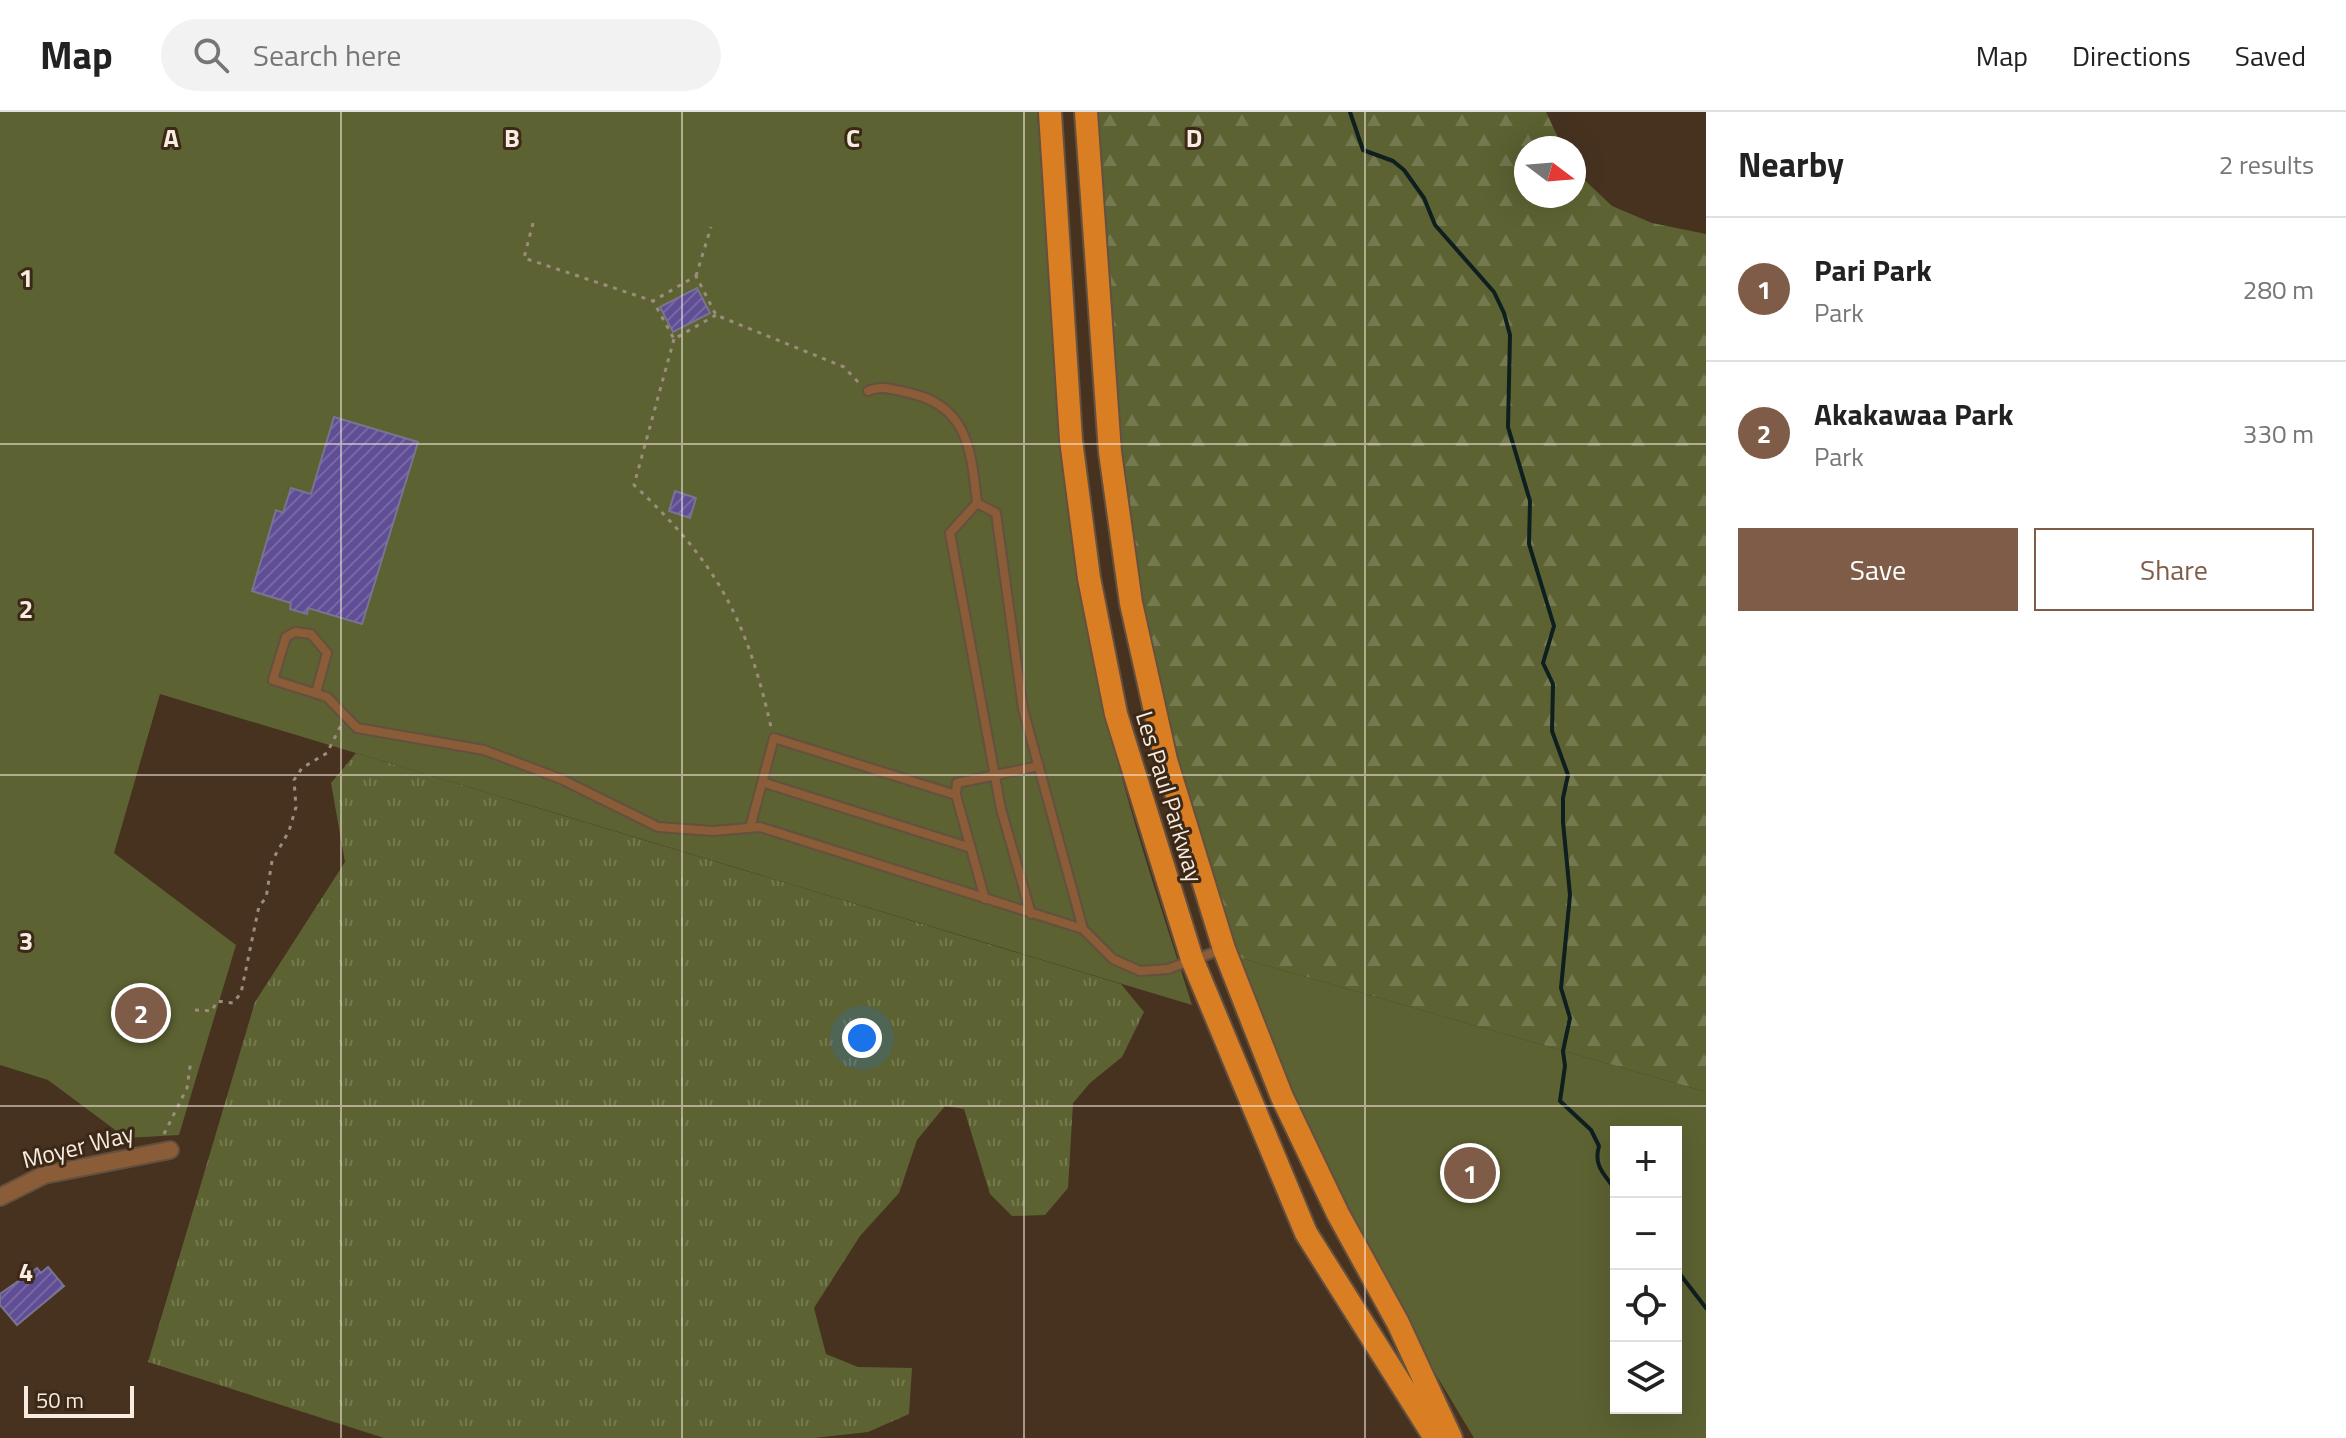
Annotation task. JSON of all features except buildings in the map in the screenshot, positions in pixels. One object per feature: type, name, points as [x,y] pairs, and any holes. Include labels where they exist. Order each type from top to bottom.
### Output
[{"type":"main road","name":"Les Paul Parkway","points":[[1050,112],[1071,440],[1089,578],[1116,714],[1192,959],[1306,1233],[1435,1438]]},
{"type":"main road","name":"Les Paul Parkway","points":[[1086,112],[1110,452],[1131,603],[1166,760],[1224,949],[1282,1097],[1338,1214],[1398,1323],[1451,1438]]},
{"type":"street","name":"Moyer Way","points":[[0,1197],[44,1175],[167,1142]]},
{"type":"lane","points":[[868,391],[877,386],[922,395],[954,416],[970,446],[977,503],[950,533],[995,775],[1031,914]]},
{"type":"lane","points":[[977,503],[996,513],[1023,709],[1083,929]]},
{"type":"lane","points":[[316,693],[327,653],[311,634],[295,632],[286,637],[273,680],[327,697],[357,728],[484,750],[561,779],[658,827],[713,831],[760,827],[1083,929],[1113,959],[1140,971],[1168,969],[1224,949]]},
{"type":"lane","points":[[750,828],[774,738],[956,795]]},
{"type":"lane","points":[[985,899],[956,795],[957,783],[1039,766]]},
{"type":"lane","points":[[762,782],[971,848]]},
{"type":"path","points":[[533,223],[524,258],[653,301],[674,339],[634,485],[665,515],[716,574],[737,614],[761,684],[774,738]]},
{"type":"path","points":[[653,301],[696,276],[711,227]]},
{"type":"path","points":[[696,276],[716,315],[844,367],[868,391]]},
{"type":"path","points":[[674,339],[716,315]]},
{"type":"path","points":[[195,1010],[212,1011],[217,1001],[233,1003],[241,993],[259,906],[266,898],[272,861],[289,831],[296,807],[294,780],[302,768],[327,753],[345,716]]},
{"type":"path","points":[[167,1142],[187,1088],[191,1060]]},
{"type":"green space","points":[[0,112],[1037,112],[1067,475],[1087,619],[1120,770],[1192,1005],[160,694],[114,853],[236,945],[179,1135],[126,1138],[48,1080],[0,1065]]},
{"type":"green space","points":[[1090,112],[1546,112],[1557,136],[1514,136],[1514,208],[1586,208],[1586,181],[1612,206],[1652,223],[1706,234],[1706,1092],[1230,955],[1179,790],[1120,487]]},
{"type":"green space","points":[[356,753],[1121,984],[1144,1012],[1122,1057],[1090,1083],[1073,1103],[1068,1188],[1045,1215],[1012,1216],[990,1194],[964,1109],[945,1106],[917,1140],[899,1193],[860,1236],[814,1308],[826,1354],[858,1367],[912,1368],[909,1414],[868,1432],[814,1438],[384,1438],[148,1362],[255,1002],[345,862],[331,783]]},
{"type":"green space","points":[[1230,955],[1706,1092],[1706,1438],[1474,1438],[1363,1253]]},
{"type":"waterway","points":[[1350,112],[1363,150],[1393,161],[1404,170],[1424,198],[1435,225],[1494,292],[1510,335],[1508,427],[1530,501],[1529,544],[1554,626],[1543,663],[1553,684],[1552,731],[1568,775],[1563,798],[1563,822],[1570,895],[1561,988],[1570,1018],[1563,1051],[1565,1066],[1560,1101],[1591,1130],[1599,1146],[1599,1165],[1610,1183]]},
{"type":"waterway","points":[[1677,1270],[1706,1308]]},
{"type":"place","name":"Akakawaa Park","points":[[141,1013]]},
{"type":"place","name":"Pari Park","points":[[1470,1173]]}]
